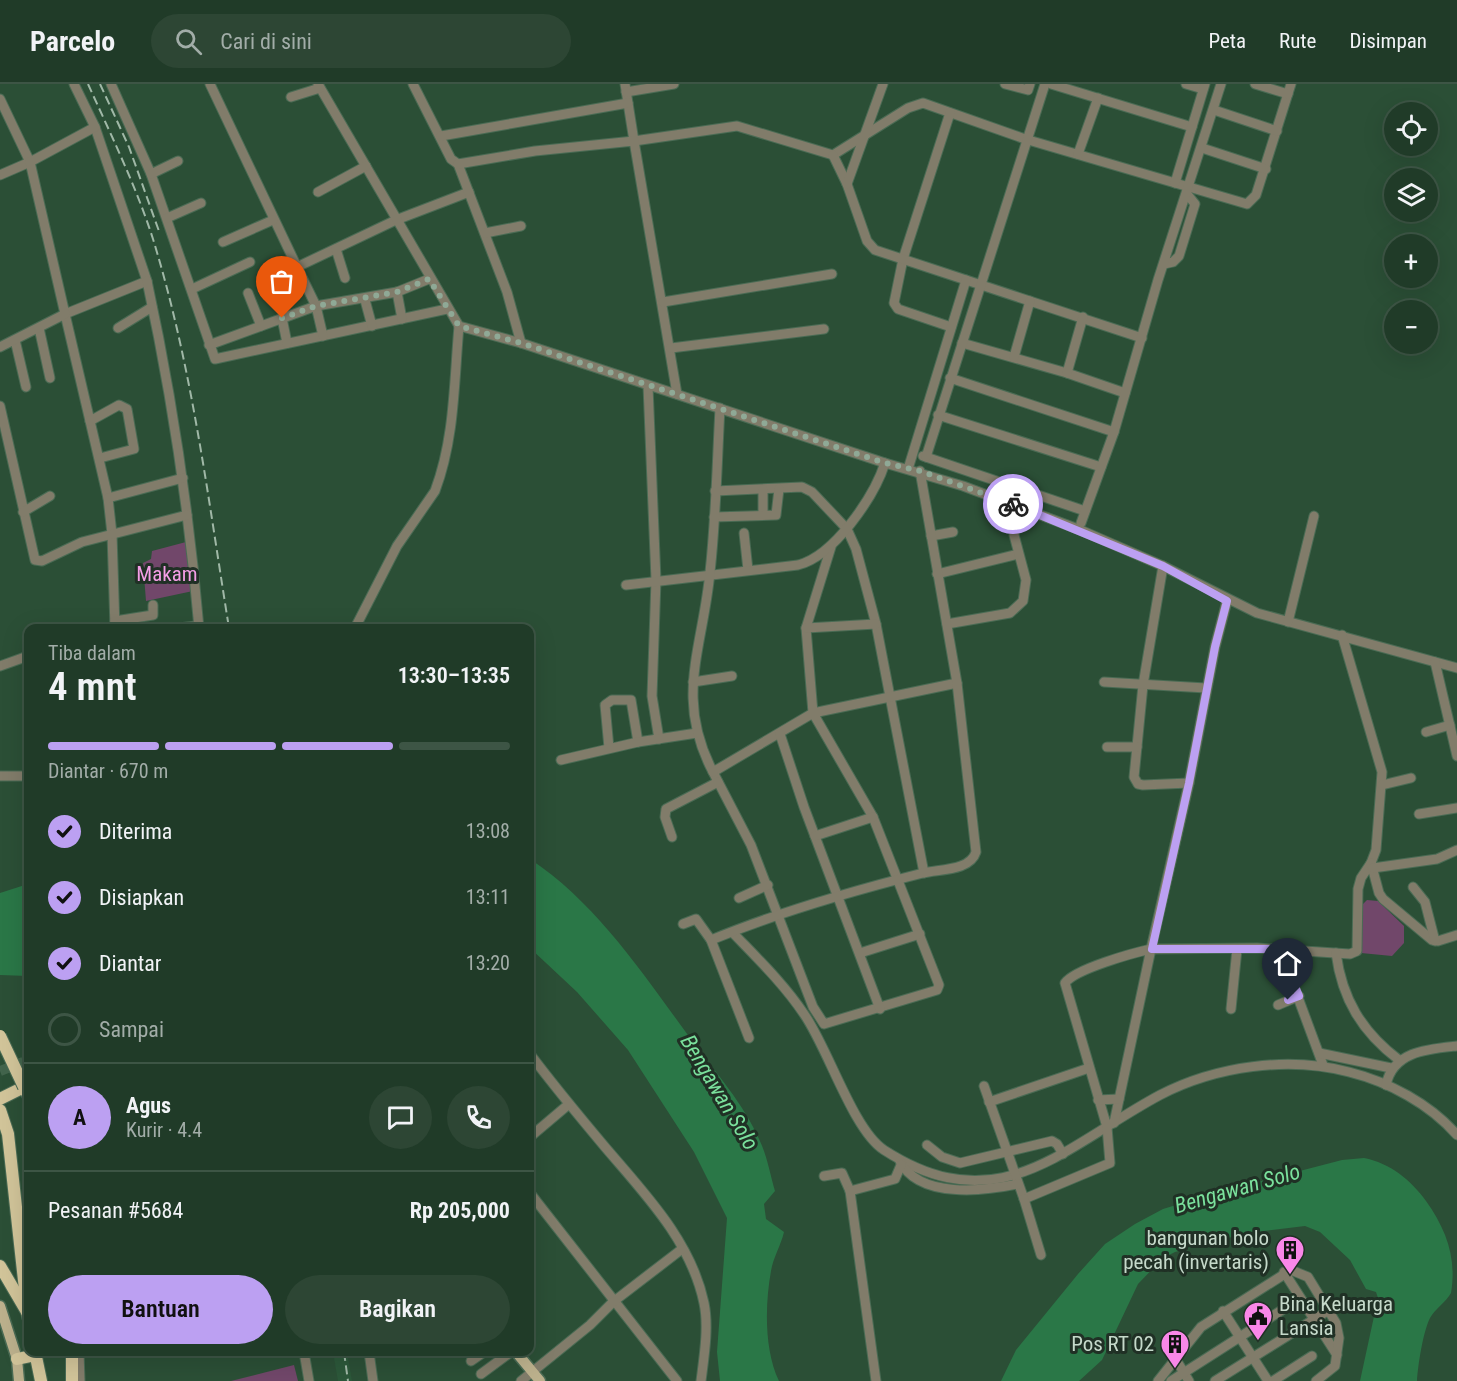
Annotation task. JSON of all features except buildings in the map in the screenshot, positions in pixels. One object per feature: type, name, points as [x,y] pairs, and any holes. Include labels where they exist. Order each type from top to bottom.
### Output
[{"type":"highway","points":[[0,1036],[24,1087]]},
{"type":"highway","points":[[0,1099],[24,1092]]},
{"type":"highway","points":[[0,1110],[8,1134],[24,1279]]},
{"type":"highway","points":[[0,1153],[8,1134]]},
{"type":"highway","points":[[0,1266],[24,1308]]},
{"type":"highway","points":[[17,1359],[26,1356]]},
{"type":"highway","points":[[36,1356],[41,1381]]},
{"type":"highway","points":[[72,1356],[72,1381]]},
{"type":"main road","points":[[0,1306],[17,1359],[20,1381]]},
{"type":"main road","points":[[519,1356],[536,1377]]},
{"type":"street","points":[[74,84],[95,128],[147,281],[167,373],[183,478],[198,624]]},
{"type":"street","points":[[111,84],[151,174],[192,289],[213,358],[447,309]]},
{"type":"street","points":[[210,84],[316,306],[323,336]]},
{"type":"street","points":[[413,84],[451,159],[458,164],[485,233],[521,343]]},
{"type":"street","points":[[674,84],[626,88],[677,394]]},
{"type":"street","points":[[847,184],[882,84]]},
{"type":"street","points":[[1005,84],[1029,87],[1040,95]]},
{"type":"street","points":[[926,457],[1025,139],[1045,84]]},
{"type":"street","points":[[1051,84],[1192,127]]},
{"type":"street","points":[[1175,183],[1204,87],[1186,84]]},
{"type":"street","points":[[1081,523],[1114,432],[1221,84]]},
{"type":"street","points":[[833,155],[919,103],[1025,139],[1175,183],[1188,191],[1247,204],[1256,195],[1266,169],[1290,89],[1255,84]]},
{"type":"street","points":[[291,98],[319,86],[429,279],[459,326],[521,343],[885,463],[920,471],[1017,506],[1163,566],[1227,601],[1257,614],[1342,635],[1457,668]]},
{"type":"street","points":[[1078,154],[1098,98]]},
{"type":"street","points":[[0,99],[30,162],[100,459],[112,534],[115,624]]},
{"type":"street","points":[[441,136],[628,103]]},
{"type":"street","points":[[1214,110],[1277,131]]},
{"type":"street","points":[[950,113],[903,259],[894,306],[951,327]]},
{"type":"street","points":[[458,164],[535,151],[634,141],[737,126],[833,155],[872,248],[1142,338]]},
{"type":"street","points":[[0,175],[95,128]]},
{"type":"street","points":[[1202,148],[1266,169]]},
{"type":"street","points":[[151,174],[178,161]]},
{"type":"street","points":[[318,192],[366,166]]},
{"type":"street","points":[[297,267],[396,220],[469,192]]},
{"type":"street","points":[[167,218],[201,203]]},
{"type":"street","points":[[223,242],[273,220]]},
{"type":"street","points":[[485,233],[522,226]]},
{"type":"street","points":[[336,249],[345,278]]},
{"type":"street","points":[[192,289],[250,262]]},
{"type":"street","points":[[663,302],[832,274]]},
{"type":"street","points":[[209,345],[316,306],[365,300],[397,292],[429,279]]},
{"type":"street","points":[[908,469],[966,280]]},
{"type":"street","points":[[0,347],[65,314],[147,281]]},
{"type":"street","points":[[397,292],[402,318]]},
{"type":"street","points":[[248,293],[261,326]]},
{"type":"street","points":[[365,300],[372,326]]},
{"type":"street","points":[[1014,357],[1030,301]]},
{"type":"street","points":[[118,327],[152,307]]},
{"type":"street","points":[[1067,373],[1083,317]]},
{"type":"street","points":[[282,318],[287,343]]},
{"type":"street","points":[[357,624],[397,546],[435,491],[439,481],[451,434],[459,326]]},
{"type":"street","points":[[39,328],[50,378]]},
{"type":"street","points":[[671,348],[824,329]]},
{"type":"street","points":[[15,340],[26,387]]},
{"type":"street","points":[[962,344],[1014,357],[1125,393]]},
{"type":"street","points":[[950,378],[1114,432]]},
{"type":"street","points":[[648,386],[656,580],[652,696],[659,739]]},
{"type":"street","points":[[90,421],[119,405],[127,409],[134,450],[100,459]]},
{"type":"street","points":[[0,406],[33,558],[37,561],[74,545],[187,515]]},
{"type":"street","points":[[720,408],[710,573],[691,691],[697,733],[713,772],[751,845],[768,885],[813,1007],[826,1025],[880,1009],[939,987],[873,817],[813,713],[806,628],[831,547]]},
{"type":"street","points":[[938,416],[1101,467]]},
{"type":"street","points":[[914,453],[1085,511]]},
{"type":"street","points":[[626,585],[805,563],[831,547],[847,529],[874,492],[885,463]]},
{"type":"street","points":[[711,940],[780,915],[924,873],[966,864],[973,860],[976,852],[957,682],[920,471]]},
{"type":"street","points":[[108,498],[183,478]]},
{"type":"street","points":[[714,517],[776,514],[778,489]]},
{"type":"street","points":[[715,491],[807,489],[847,529],[856,549],[876,624],[924,873]]},
{"type":"street","points":[[763,490],[763,515]]},
{"type":"street","points":[[23,512],[50,496]]},
{"type":"street","points":[[947,624],[1010,613],[1018,608],[1026,590],[1014,535],[1017,506]]},
{"type":"street","points":[[1288,622],[1314,516]]},
{"type":"street","points":[[931,536],[953,532]]},
{"type":"street","points":[[744,533],[748,570]]},
{"type":"street","points":[[937,574],[1018,554]]},
{"type":"street","points":[[1163,566],[1143,685],[1134,774],[1138,784],[1189,783]]},
{"type":"street","points":[[1024,1199],[1110,1163],[1110,1125],[1119,1099],[1189,783],[1206,688],[1227,601]]},
{"type":"street","points":[[119,624],[153,615],[153,605]]},
{"type":"street","points":[[806,628],[876,624]]},
{"type":"street","points":[[1342,635],[1377,752],[1382,785],[1376,850],[1372,866],[1378,893],[1435,941]]},
{"type":"street","points":[[0,666],[24,657]]},
{"type":"street","points":[[1435,662],[1457,756]]},
{"type":"street","points":[[693,682],[732,676]]},
{"type":"street","points":[[713,772],[813,713],[890,694],[957,682]]},
{"type":"street","points":[[1104,682],[1206,688]]},
{"type":"street","points":[[609,748],[605,705],[612,700],[631,700],[638,742]]},
{"type":"street","points":[[1425,732],[1450,725]]},
{"type":"street","points":[[561,760],[638,742],[697,733]]},
{"type":"street","points":[[780,734],[815,836],[880,1009]]},
{"type":"street","points":[[1107,747],[1137,747]]},
{"type":"street","points":[[0,776],[24,776]]},
{"type":"street","points":[[1382,785],[1411,778]]},
{"type":"street","points":[[672,837],[665,817],[666,810],[718,782]]},
{"type":"street","points":[[1419,814],[1457,808]]},
{"type":"street","points":[[815,836],[873,817]]},
{"type":"street","points":[[1110,1125],[1098,1100],[1064,987],[1066,981],[1120,956],[1152,949],[1280,949],[1350,954],[1358,949],[1358,889],[1361,878],[1372,866],[1438,859],[1457,850]]},
{"type":"street","points":[[739,898],[768,885]]},
{"type":"street","points":[[1413,887],[1425,902],[1435,941]]},
{"type":"street","points":[[683,924],[696,920],[711,940],[749,1038]]},
{"type":"street","points":[[732,933],[780,981],[806,1016],[870,1138],[900,1162],[913,1177]]},
{"type":"street","points":[[860,953],[920,934]]},
{"type":"street","points":[[1435,941],[1457,935]]},
{"type":"street","points":[[1280,949],[1323,1065]]},
{"type":"street","points":[[1231,1009],[1237,950]]},
{"type":"street","points":[[1336,953],[1344,989],[1360,1022],[1399,1060]]},
{"type":"street","points":[[1278,1005],[1299,996]]},
{"type":"street","points":[[806,1016],[813,1007]]},
{"type":"street","points":[[1386,1085],[1392,1068],[1399,1060],[1432,1048],[1457,1046]]},
{"type":"street","points":[[1319,1053],[1392,1068]]},
{"type":"street","points":[[534,1059],[568,1104],[641,1187],[693,1268],[705,1310],[701,1381]]},
{"type":"street","points":[[850,1191],[895,1179],[913,1177],[951,1190],[973,1191],[1017,1180],[1160,1095],[1206,1076],[1240,1068],[1323,1065],[1386,1085],[1429,1110],[1457,1135]]},
{"type":"street","points":[[989,1102],[1089,1068]]},
{"type":"street","points":[[984,1086],[1024,1199],[1041,1256]]},
{"type":"street","points":[[1098,1100],[1119,1099]]},
{"type":"street","points":[[534,1134],[568,1104]]},
{"type":"street","points":[[927,1145],[942,1157],[960,1163],[1008,1154],[1054,1141],[1063,1154]]},
{"type":"street","points":[[900,1162],[951,1178],[973,1181],[1017,1180]]},
{"type":"street","points":[[895,1179],[900,1162]]},
{"type":"street","points":[[824,1176],[842,1173],[850,1191],[876,1381]]},
{"type":"street","points":[[936,1186],[951,1178]]},
{"type":"street","points":[[534,1198],[677,1381]]},
{"type":"street","points":[[521,1381],[536,1377],[613,1302],[682,1249]]},
{"type":"street","points":[[1158,1381],[1191,1336],[1223,1311],[1284,1272],[1298,1271],[1308,1277],[1339,1330],[1333,1369],[1316,1381]]},
{"type":"street","points":[[1284,1272],[1336,1355]]},
{"type":"street","points":[[1170,1381],[1282,1310]]},
{"type":"street","points":[[1215,1381],[1329,1310]]},
{"type":"street","points":[[1223,1311],[1269,1381],[1312,1356]]},
{"type":"street","points":[[79,1356],[80,1381]]},
{"type":"street","points":[[305,1356],[309,1381]]},
{"type":"street","points":[[370,1356],[373,1381]]},
{"type":"street","points":[[471,1361],[478,1356]]},
{"type":"street","points":[[481,1374],[506,1356]]},
{"type":"street","points":[[1175,1358],[1189,1381]]},
{"type":"shaded area","points":[[334,1356],[348,1356],[352,1381],[338,1381]]},
{"type":"green space","name":"Makam","points":[[186,542],[193,591],[146,601],[143,563],[151,559],[152,551]]},
{"type":"green space","points":[[1367,900],[1378,901],[1404,926],[1404,943],[1392,956],[1361,953],[1360,907]]},
{"type":"green space","points":[[294,1365],[298,1381],[231,1381]]},
{"type":"water","name":"Bengawan Solo","points":[[534,862],[577,897],[619,943],[729,1089],[753,1126],[766,1158],[775,1191],[764,1204],[766,1219],[784,1232],[772,1266],[767,1312],[768,1341],[779,1381],[720,1381],[717,1352],[727,1218],[694,1152],[628,1050],[577,992],[534,952]]},
{"type":"water","points":[[24,885],[24,976],[0,975],[0,893]]},
{"type":"water","points":[[1364,1158],[1391,1168],[1407,1179],[1420,1193],[1439,1222],[1451,1256],[1451,1293],[1427,1324],[1417,1381],[1360,1381],[1378,1298],[1376,1292],[1366,1289],[1350,1260],[1320,1232],[1305,1226],[1247,1233],[1175,1252],[1163,1258],[1138,1284],[1102,1360],[1079,1381],[1001,1381],[1016,1350],[1078,1274],[1105,1244],[1135,1224],[1163,1209],[1219,1192],[1342,1160]]},
{"type":"tunnel","points":[[0,1071],[24,1062]]},
{"type":"railway","points":[[88,84],[139,200],[167,287],[198,432],[228,624]]},
{"type":"railway","points":[[100,84],[129,147],[160,234]]},
{"type":"railway","points":[[345,1356],[348,1381]]},
{"type":"way so far","points":[[282,318],[316,306],[365,300],[397,292],[429,279],[453,320],[459,326],[521,343],[885,463],[920,471],[1013,504]]},
{"type":"place","name":"bangunan bolo pecah (invertaris)","points":[[1290,1276]]},
{"type":"place","name":"Bina Keluarga Lansia","points":[[1258,1342]]},
{"type":"place","name":"Pos RT 02","points":[[1175,1370]]},
{"type":"route","points":[[1013,504],[1163,566],[1227,601],[1206,688],[1201,725],[1161,898],[1152,949],[1205,951],[1280,949],[1299,996],[1288,1000]]}]
